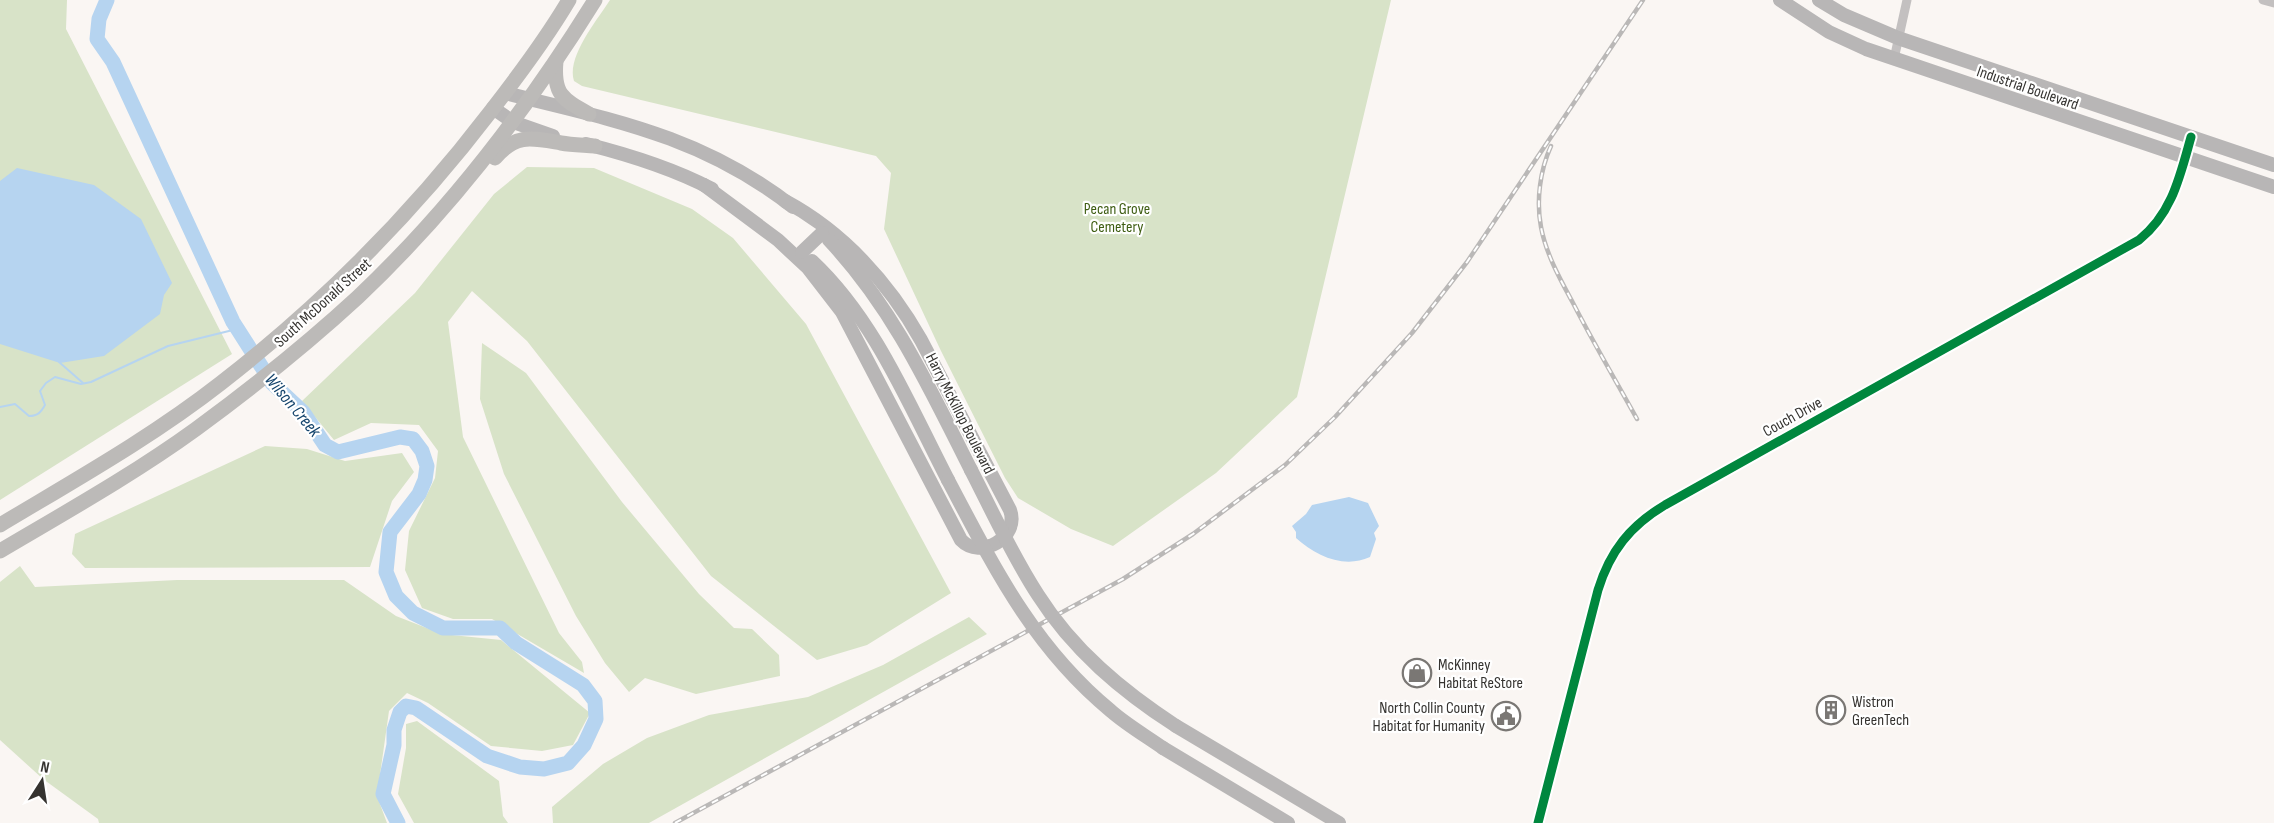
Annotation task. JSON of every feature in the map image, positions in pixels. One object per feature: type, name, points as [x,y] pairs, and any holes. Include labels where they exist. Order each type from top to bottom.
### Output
[{"type":"main road","name":"South McDonald Street","points":[[0,525],[154,430],[220,384],[277,338],[342,279],[417,202],[505,93],[569,0]]},
{"type":"main road","name":"South McDonald Street","points":[[0,551],[166,449],[291,355],[358,296],[425,228],[513,122],[595,0]]},
{"type":"main road","name":"Industrial Boulevard","points":[[1779,0],[1829,32],[1866,49],[2274,187]]},
{"type":"main road","name":"Industrial Boulevard","points":[[1819,0],[1854,20],[1898,38],[2274,165]]},
{"type":"main road","points":[[556,61],[555,82],[561,96],[566,102],[589,114]]},
{"type":"main road","name":"Harry McKillop Boulevard","points":[[505,93],[647,129],[692,146],[741,171],[785,201],[822,233],[859,273],[895,325],[1032,586],[1064,631],[1111,679],[1147,708],[1339,823]]},
{"type":"main road","points":[[493,108],[513,122],[537,132],[657,164],[704,185],[742,206],[773,227],[802,252],[827,276],[874,338],[999,578],[1041,638],[1070,673],[1128,725],[1288,823]]},
{"type":"main road","points":[[425,228],[450,211],[503,148],[513,142],[537,138],[563,144],[595,146]]},
{"type":"main road","points":[[704,185],[778,240],[808,268],[842,312],[961,540],[971,548],[984,548],[1005,537],[1012,526],[1010,510],[913,326],[879,280],[843,242],[810,214],[785,201]]},
{"type":"main road","points":[[802,252],[822,233]]},
{"type":"street","points":[[1894,59],[1907,0]]},
{"type":"street","points":[[2263,0],[2274,3]]},
{"type":"street","name":"Couch Drive","points":[[1538,823],[1598,590],[1611,557],[1628,533],[1647,516],[1665,505],[2139,240],[2157,224],[2171,201],[2191,137]]},
{"type":"green space","points":[[0,0],[67,0],[66,29],[232,354],[0,500]]},
{"type":"green space","name":"Pecan Grove Cemetery","points":[[610,0],[1391,0],[1297,397],[1216,473],[1113,546],[1071,529],[1018,498],[1005,478],[941,351],[884,229],[891,173],[876,156],[582,86],[574,81],[575,61],[584,39]]},
{"type":"green space","points":[[527,167],[594,168],[692,209],[733,238],[806,324],[951,593],[867,645],[817,660],[711,576],[527,341],[472,291],[448,322],[463,437],[559,633],[582,662],[584,673],[492,619],[453,619],[422,608],[405,570],[409,531],[435,478],[438,451],[419,425],[371,423],[334,440],[302,401],[415,293],[494,194]]},
{"type":"green space","points":[[482,343],[526,373],[622,502],[699,594],[734,628],[752,629],[779,655],[780,676],[696,694],[645,678],[629,692],[605,663],[576,616],[504,474],[480,399]]},
{"type":"green space","points":[[265,446],[307,449],[345,461],[402,453],[414,472],[392,501],[370,567],[85,568],[72,554],[75,534]]},
{"type":"green space","points":[[20,566],[35,587],[177,580],[344,580],[396,616],[442,634],[501,640],[590,713],[573,745],[542,751],[491,746],[428,703],[407,693],[389,711],[377,796],[387,823],[99,823],[98,819],[43,779],[0,740],[0,582]]},
{"type":"green space","points":[[969,617],[987,634],[649,823],[553,823],[552,807],[603,764],[647,738],[709,715],[808,697],[883,665]]},
{"type":"green space","points":[[417,721],[499,781],[503,816],[508,823],[414,823],[398,794],[406,748],[406,724]]},
{"type":"water","points":[[17,168],[94,185],[141,219],[172,283],[164,295],[160,314],[104,356],[60,363],[0,344],[0,181]]},
{"type":"water","points":[[1349,497],[1368,503],[1379,526],[1374,533],[1376,539],[1370,557],[1350,562],[1331,559],[1312,550],[1296,538],[1296,532],[1292,526],[1306,514],[1312,505]]},
{"type":"waterway","name":"Wilson Creek","points":[[107,0],[99,19],[97,39],[113,62],[233,322],[272,383],[303,412],[325,445],[338,452],[400,437],[413,439],[422,451],[427,466],[425,480],[419,494],[390,532],[386,572],[396,596],[413,613],[443,628],[500,628],[516,643],[583,685],[595,701],[596,719],[584,745],[568,763],[544,769],[520,767],[487,756],[416,708],[406,706],[400,712],[394,730],[394,745],[383,794],[398,823]]},
{"type":"waterway","points":[[0,407],[15,404],[29,416],[35,415],[41,412],[45,405],[40,391],[55,377],[81,384],[91,382],[168,346],[237,329]]},
{"type":"waterway","points":[[59,362],[83,383]]},
{"type":"railway","points":[[675,823],[1123,579],[1193,534],[1285,465],[1335,417],[1412,333],[1467,262],[1643,0]]},
{"type":"railway","points":[[1551,146],[1544,165],[1539,196],[1541,227],[1546,247],[1563,285],[1637,419]]},
{"type":"cycle path","points":[[1538,823],[1598,590],[1615,552],[1632,531],[1665,505],[2139,240],[2160,218],[2167,206],[2178,180],[2191,137]]},
{"type":"place","name":"McKinney Habitat ReStore","points":[[1417,673]]},
{"type":"place","name":"Wistron GreenTech","points":[[1831,710]]},
{"type":"place","name":"North Collin County Habitat for Humanity","points":[[1506,716]]}]
